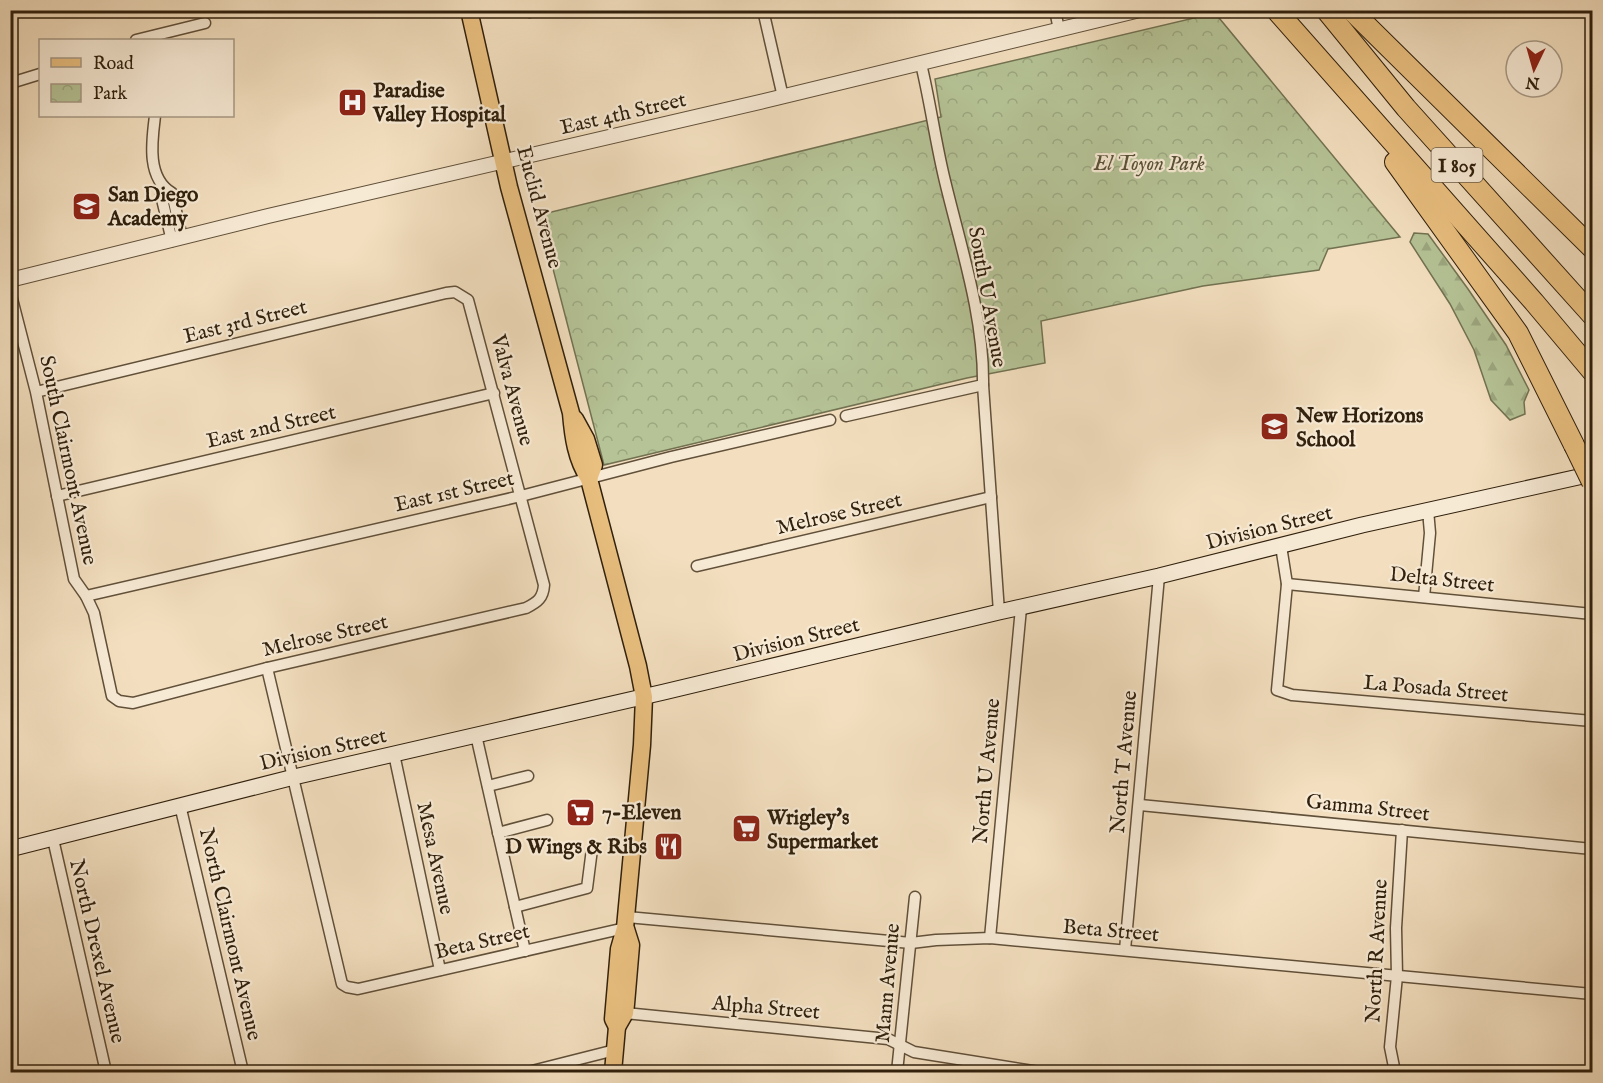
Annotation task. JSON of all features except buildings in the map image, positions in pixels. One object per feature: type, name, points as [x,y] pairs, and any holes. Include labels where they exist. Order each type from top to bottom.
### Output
[{"type":"highway","name":"I 805","points":[[1276,10],[1527,293],[1593,371]]},
{"type":"highway","name":"I 805","points":[[1326,10],[1406,108],[1593,315]]},
{"type":"highway","points":[[1351,10],[1593,248]]},
{"type":"highway","points":[[1334,78],[1518,333],[1593,482]]},
{"type":"main road","name":"Euclid Avenue","points":[[469,10],[509,187],[571,413],[586,439],[594,465],[589,479],[644,697],[640,783],[626,922],[619,949],[614,1003],[613,1019],[621,1020],[613,1072]]},
{"type":"main road","name":"Division Street","points":[[12,844],[53,839],[294,777],[1160,576],[1362,525],[1593,474]]},
{"type":"street","points":[[763,10],[783,96]]},
{"type":"street","points":[[1055,10],[1059,30]]},
{"type":"street","name":"East 4th Street","points":[[10,280],[504,160],[921,64],[1140,10]]},
{"type":"street","points":[[141,39],[205,23]]},
{"type":"street","name":"South U Avenue","points":[[921,64],[933,127],[969,278],[983,357],[999,612]]},
{"type":"street","points":[[14,82],[39,74]]},
{"type":"street","points":[[155,117],[151,143],[157,176],[165,188],[172,193],[177,239]]},
{"type":"street","name":"South Clairmont Avenue","points":[[10,291],[36,392],[74,579],[94,613],[112,696],[119,701]]},
{"type":"street","name":"East 3rd Street","points":[[36,392],[446,293],[455,292],[463,296]]},
{"type":"street","name":"Valva Avenue","points":[[463,296],[468,300],[544,585],[539,601]]},
{"type":"street","points":[[846,416],[983,385]]},
{"type":"street","name":"East 2nd Street","points":[[57,496],[494,393]]},
{"type":"street","name":"East 1st Street","points":[[86,596],[521,496],[671,457],[830,420]]},
{"type":"street","name":"Melrose Street","points":[[697,566],[991,497]]},
{"type":"street","points":[[1424,597],[1430,532],[1428,510]]},
{"type":"street","points":[[1281,546],[1287,584]]},
{"type":"street","name":"North T Avenue","points":[[1125,950],[1160,576]]},
{"type":"street","name":"Delta Street","points":[[1287,584],[1593,614]]},
{"type":"street","name":"La Posada Street","points":[[1287,584],[1277,690],[1292,695],[1593,721]]},
{"type":"street","name":"Melrose Street","points":[[119,701],[133,704],[267,668],[526,608],[539,601]]},
{"type":"street","name":"North U Avenue","points":[[990,938],[1021,608]]},
{"type":"street","points":[[267,668],[294,777]]},
{"type":"street","points":[[476,735],[525,951]]},
{"type":"street","name":"Mesa Avenue","points":[[394,754],[440,970]]},
{"type":"street","points":[[488,786],[528,776]]},
{"type":"street","name":"Beta Street","points":[[294,777],[342,984],[358,989],[525,951],[626,922],[911,943],[990,938],[1593,994]]},
{"type":"street","name":"North Clairmont Avenue","points":[[180,805],[243,1072]]},
{"type":"street","name":"Gamma Street","points":[[1140,805],[1593,849]]},
{"type":"street","points":[[498,833],[547,820]]},
{"type":"street","name":"North R Avenue","points":[[1395,1072],[1390,1047],[1397,976],[1396,928],[1402,830]]},
{"type":"street","name":"North Drexel Avenue","points":[[53,839],[106,1072]]},
{"type":"street","points":[[515,907],[587,888],[592,849]]},
{"type":"street","name":"Mann Avenue","points":[[897,1072],[915,897]]},
{"type":"street","name":"Alpha Street","points":[[621,1020],[888,1039],[914,1052],[1010,1070],[1039,1072]]},
{"type":"street","points":[[528,1072],[615,1050]]},
{"type":"green space","name":"El Toyon Park","points":[[1215,13],[1400,237],[1328,249],[1319,270],[1203,286],[1041,321],[1045,363],[967,378],[604,465],[539,215],[941,117],[935,79]]},
{"type":"green space","points":[[1414,233],[1428,234],[1506,345],[1529,390],[1524,402],[1525,414],[1510,420],[1491,400],[1474,350],[1450,304],[1410,242]]},
{"type":"place","name":"Paradise Valley Hospital","points":[[352,102]]},
{"type":"place","name":"San Diego Academy","points":[[87,206]]},
{"type":"place","name":"New Horizons School","points":[[1275,427]]},
{"type":"place","name":"7-Eleven","points":[[581,812]]},
{"type":"place","name":"Wrigley's Supermarket","points":[[746,829]]},
{"type":"place","name":"D Wings & Ribs","points":[[668,846]]}]
